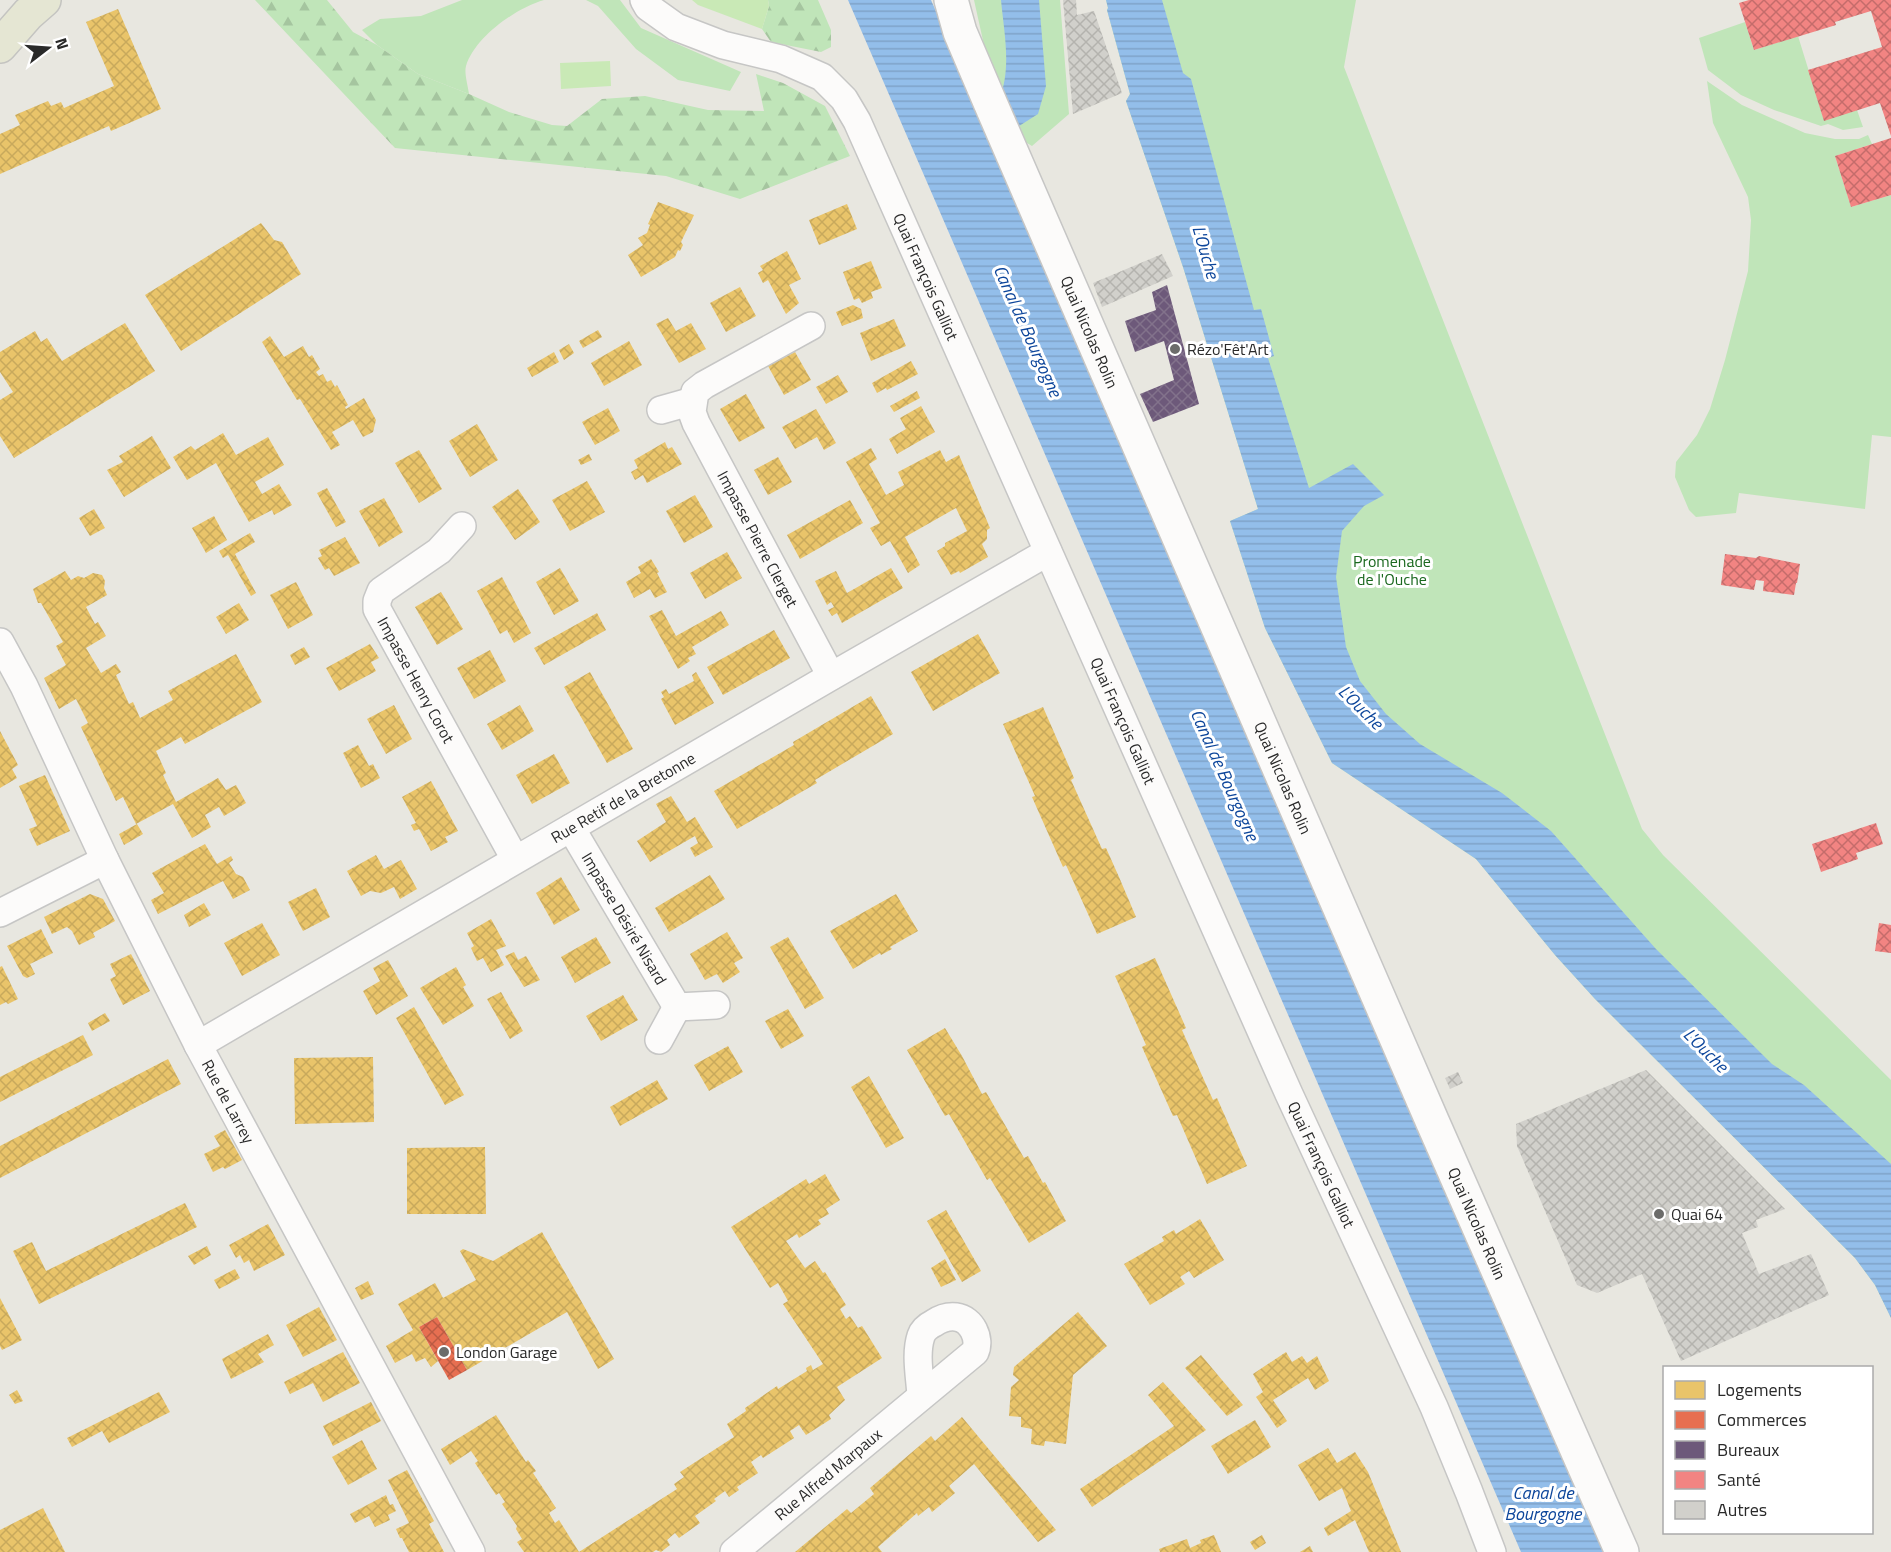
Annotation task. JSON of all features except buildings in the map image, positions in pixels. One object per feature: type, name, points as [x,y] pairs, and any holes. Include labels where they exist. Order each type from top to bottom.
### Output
[{"type":"main road","points":[[0,46],[28,14],[44,0]]},
{"type":"street","name":"Quai François Galliot","points":[[644,0],[648,7],[675,27],[723,45],[781,59],[822,77],[844,99],[857,121],[1284,1083],[1434,1407],[1492,1552]]},
{"type":"street","name":"Quai Nicolas Rolin","points":[[951,0],[960,32],[1004,135],[1622,1552]]},
{"type":"street","points":[[661,410],[693,401],[695,392],[704,385],[811,326]]},
{"type":"street","name":"Impasse Pierre Clerget","points":[[693,401],[692,412],[696,423],[831,676]]},
{"type":"street","name":"Impasse Henry Corot","points":[[462,526],[439,551],[381,591],[377,609],[515,859]]},
{"type":"street","name":"Rue Retif de la Bretonne","points":[[198,1045],[515,859],[1048,552]]},
{"type":"street","name":"Rue de Larrey","points":[[0,642],[24,686],[105,860],[198,1045],[471,1552]]},
{"type":"street","name":"Impasse Désiré Nisard","points":[[571,828],[677,1007]]},
{"type":"street","points":[[0,913],[105,860]]},
{"type":"street","points":[[658,1040],[677,1007],[717,1005]]},
{"type":"street","name":"Rue Alfred Marpaux","points":[[734,1552],[921,1396]]},
{"type":"green space","points":[[255,0],[327,0],[353,32],[377,45],[418,74],[509,112],[552,125],[567,126],[602,99],[645,96],[708,110],[764,111],[756,74],[783,83],[825,106],[850,156],[740,199],[666,176],[395,148]]},
{"type":"green space","points":[[462,0],[544,0],[509,17],[487,34],[478,45],[466,66],[469,94],[418,74],[377,45],[362,30],[380,19],[421,16]]},
{"type":"green space","points":[[586,0],[620,0],[641,28],[741,72],[730,91],[678,80],[636,49],[598,6]]},
{"type":"green space","points":[[692,0],[768,0],[769,6],[762,29],[698,5]]},
{"type":"green space","points":[[768,0],[818,0],[831,30],[831,47],[821,52],[771,42],[762,29],[769,6]]},
{"type":"green space","points":[[974,0],[1060,0],[1069,114],[1032,146],[1014,135],[994,90]]},
{"type":"green space","name":"Promenade de l'Ouche","points":[[1106,0],[1356,0],[1344,67],[1642,829],[1663,855],[1891,1080],[1891,1318],[1875,1285],[1855,1258],[1595,999],[1555,955],[1476,859],[1332,763],[1265,628],[1230,521],[1258,509],[1183,267],[1126,101],[1130,94]]},
{"type":"green space","points":[[1745,22],[1754,50],[1798,36],[1824,120],[1857,110],[1863,127],[1843,130],[1828,124],[1821,126],[1774,110],[1741,95],[1708,70],[1699,38]]},
{"type":"green space","points":[[610,61],[611,86],[561,89],[560,63]]},
{"type":"green space","points":[[1707,81],[1742,105],[1805,133],[1835,139],[1859,139],[1868,135],[1872,144],[1835,156],[1851,207],[1891,195],[1891,437],[1872,435],[1865,509],[1739,493],[1736,513],[1696,517],[1689,510],[1675,477],[1676,462],[1697,435],[1710,409],[1748,271],[1751,220],[1748,197],[1713,123]]},
{"type":"water","name":"Canal de Bourgogne","points":[[848,0],[931,0],[977,105],[999,100],[1003,88],[1006,50],[1001,0],[1039,0],[1046,86],[1038,114],[1013,130],[1604,1552],[1521,1552]]},
{"type":"water","name":"L'Ouche","points":[[1106,0],[1162,0],[1183,73],[1191,79],[1254,310],[1261,309],[1274,356],[1268,358],[1309,488],[1353,464],[1384,495],[1364,506],[1342,531],[1336,577],[1346,647],[1360,681],[1386,714],[1420,744],[1502,793],[1551,831],[1656,949],[1772,1064],[1804,1085],[1891,1164],[1891,1318],[1875,1285],[1855,1258],[1595,999],[1555,955],[1476,859],[1332,763],[1265,628],[1230,521],[1258,509],[1183,267],[1126,101],[1130,94]]},
{"type":"place","name":"Rézo'Fêt'Art","points":[[1175,349]]},
{"type":"place","name":"Quai 64","points":[[1659,1214]]},
{"type":"place","name":"London Garage","points":[[444,1352]]}]
